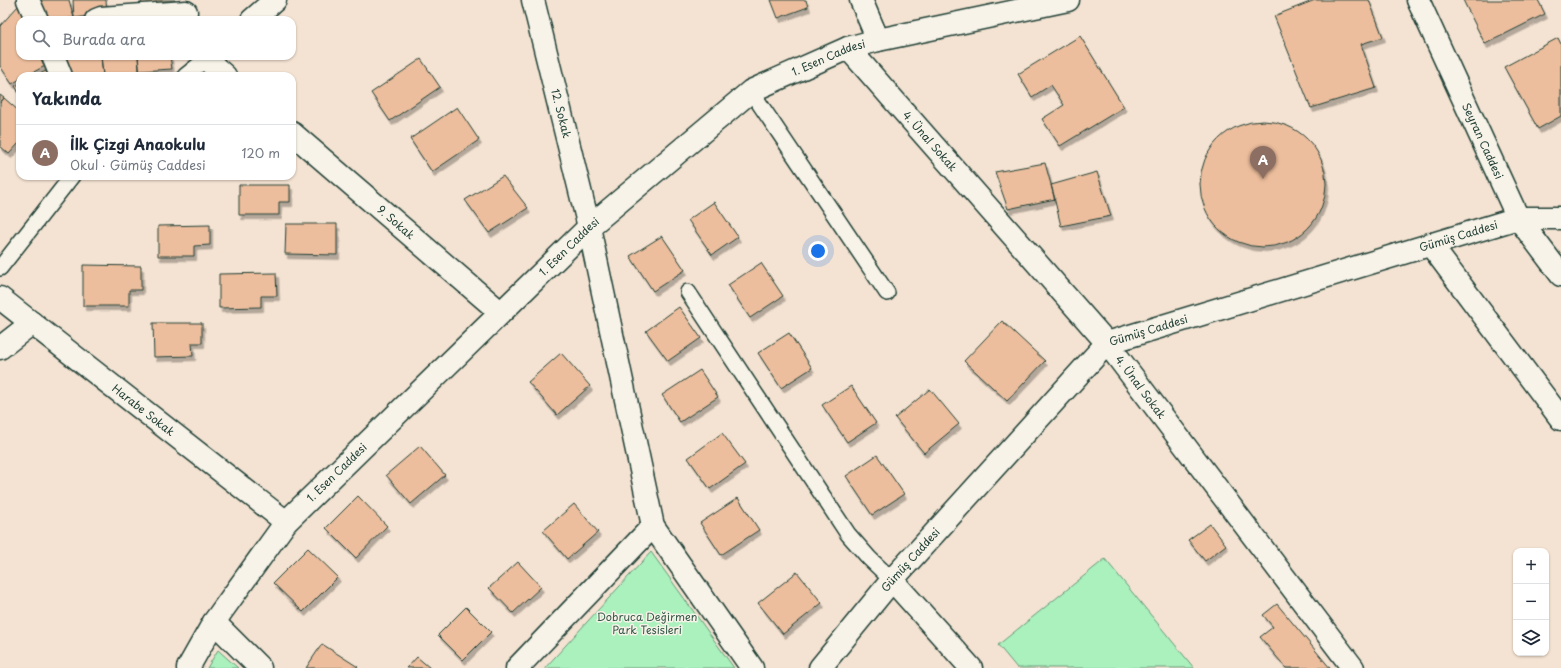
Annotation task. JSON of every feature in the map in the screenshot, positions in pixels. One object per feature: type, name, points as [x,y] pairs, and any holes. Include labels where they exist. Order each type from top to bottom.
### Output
[{"type":"street","points":[[28,0],[35,16]]},
{"type":"street","points":[[257,16],[275,0]]},
{"type":"street","name":"12. Sokak","points":[[534,0],[589,227],[653,526]]},
{"type":"street","points":[[861,0],[878,40]]},
{"type":"street","name":"1. Esen Caddesi","points":[[188,668],[214,622],[286,522],[589,227],[751,91],[848,48],[878,40],[1068,0]]},
{"type":"street","name":"Seyran Caddesi","points":[[1418,0],[1518,218],[1561,275]]},
{"type":"street","points":[[126,16],[187,11]]},
{"type":"street","name":"4. Ünal Sokak","points":[[848,48],[1107,343],[1353,668]]},
{"type":"street","points":[[55,60],[59,72]]},
{"type":"street","points":[[209,60],[221,72]]},
{"type":"street","name":"9. Sokak","points":[[296,136],[500,312]]},
{"type":"street","name":"Gümüş Caddesi","points":[[820,668],[892,580],[1107,343],[1518,218],[1561,218]]},
{"type":"street","points":[[1430,244],[1561,419]]},
{"type":"street","name":"Harabe Sokak","points":[[0,298],[286,522]]},
{"type":"street","points":[[0,348],[32,323]]},
{"type":"street","points":[[517,668],[653,526],[752,668]]},
{"type":"street","points":[[892,580],[971,668]]},
{"type":"street","points":[[214,622],[260,668]]},
{"type":"lane","points":[[189,72],[203,60]]},
{"type":"lane","points":[[751,91],[887,292]]},
{"type":"lane","points":[[0,268],[69,180]]},
{"type":"lane","points":[[688,292],[848,534],[869,558],[892,580]]},
{"type":"green space","name":"Dobruca Değirmen Park Tesisleri","points":[[651,552],[734,668],[545,668]]},
{"type":"green space","points":[[1105,559],[1194,668],[1017,668],[998,645]]},
{"type":"green space","points":[[218,650],[238,668],[207,668]]},
{"type":"building","points":[[37,0],[69,0],[73,16],[43,16]]},
{"type":"building","points":[[73,0],[106,0],[107,14],[74,16]]},
{"type":"building","points":[[141,0],[175,0],[175,5],[142,8]]},
{"type":"building","points":[[771,0],[806,0],[808,7],[778,18]]},
{"type":"building","points":[[1315,0],[1369,0],[1383,37],[1361,44],[1376,88],[1311,108],[1274,16]]},
{"type":"building","points":[[1463,0],[1538,0],[1545,14],[1485,44]]},
{"type":"building","points":[[18,6],[22,16],[16,16],[16,60],[42,60],[45,66],[34,72],[16,72],[16,82],[12,84],[0,66],[0,26]]},
{"type":"building","points":[[1080,36],[1124,107],[1060,146],[1042,119],[1064,105],[1051,85],[1032,97],[1018,74]]},
{"type":"building","points":[[1558,38],[1561,44],[1561,116],[1538,129],[1504,67]]},
{"type":"building","points":[[421,59],[440,87],[390,121],[371,93]]},
{"type":"building","points":[[65,60],[101,60],[103,72],[71,72]]},
{"type":"building","points":[[101,60],[138,60],[140,72],[103,72]]},
{"type":"building","points":[[138,60],[171,60],[172,69],[139,71]]},
{"type":"building","points":[[0,95],[4,98],[0,103]]},
{"type":"building","points":[[4,98],[16,108],[16,146],[9,154],[0,146],[0,103]]},
{"type":"building","points":[[457,107],[479,140],[432,172],[410,139]]},
{"type":"building","points":[[1263,121],[1275,122],[1287,126],[1298,132],[1311,144],[1321,160],[1325,172],[1325,196],[1321,208],[1315,219],[1303,232],[1287,242],[1275,246],[1263,247],[1251,246],[1239,242],[1228,236],[1215,224],[1205,208],[1201,196],[1200,184],[1201,172],[1205,160],[1211,149],[1223,136],[1239,126],[1251,122]]},
{"type":"building","points":[[1045,163],[1055,199],[1008,209],[995,172]]},
{"type":"building","points":[[1097,172],[1111,216],[1061,226],[1051,185]]},
{"type":"building","points":[[503,176],[528,208],[489,233],[465,200]]},
{"type":"building","points":[[239,185],[290,185],[290,202],[279,202],[279,215],[239,215]]},
{"type":"building","points":[[714,202],[738,237],[712,255],[688,220]]},
{"type":"building","points":[[286,224],[337,224],[337,255],[285,254]]},
{"type":"building","points":[[210,225],[210,245],[194,246],[194,256],[158,256],[158,226]]},
{"type":"building","points":[[662,236],[685,270],[653,291],[630,256]]},
{"type":"building","points":[[761,263],[783,296],[750,318],[728,285]]},
{"type":"building","points":[[83,265],[141,266],[141,290],[129,290],[129,306],[83,306]]},
{"type":"building","points":[[276,273],[277,296],[261,296],[261,307],[219,308],[219,274]]},
{"type":"building","points":[[679,307],[701,338],[668,361],[646,331]]},
{"type":"building","points":[[1002,321],[1045,361],[1007,401],[964,361]]},
{"type":"building","points":[[153,323],[202,323],[202,343],[192,343],[193,356],[154,357]]},
{"type":"building","points":[[789,333],[812,368],[781,388],[758,353]]},
{"type":"building","points":[[561,353],[590,386],[557,415],[528,382]]},
{"type":"building","points":[[700,370],[718,397],[680,422],[662,395]]},
{"type":"building","points":[[851,386],[876,423],[847,442],[822,405]]},
{"type":"building","points":[[930,389],[959,424],[924,453],[895,418]]},
{"type":"building","points":[[722,433],[745,464],[710,489],[688,458]]},
{"type":"building","points":[[420,446],[445,475],[411,504],[386,475]]},
{"type":"building","points":[[877,455],[904,494],[872,515],[846,476]]},
{"type":"building","points":[[358,496],[387,526],[356,558],[326,528]]},
{"type":"building","points":[[738,498],[759,530],[721,555],[700,523]]},
{"type":"building","points":[[574,504],[598,532],[567,559],[543,531]]},
{"type":"building","points":[[1210,524],[1226,545],[1205,561],[1188,540]]},
{"type":"building","points":[[308,548],[338,577],[303,612],[273,583]]},
{"type":"building","points":[[518,562],[541,587],[513,613],[489,588]]},
{"type":"building","points":[[797,572],[822,603],[783,634],[758,603]]},
{"type":"building","points":[[1277,604],[1330,668],[1286,668],[1260,637],[1273,627],[1263,615]]},
{"type":"building","points":[[466,607],[491,632],[463,660],[438,635]]},
{"type":"building","points":[[322,644],[358,667],[306,668]]},
{"type":"building","points":[[417,657],[430,668],[407,668]]},
{"type":"place","name":"İlk Çizgi Anaokulu","points":[[1263,179]]}]
